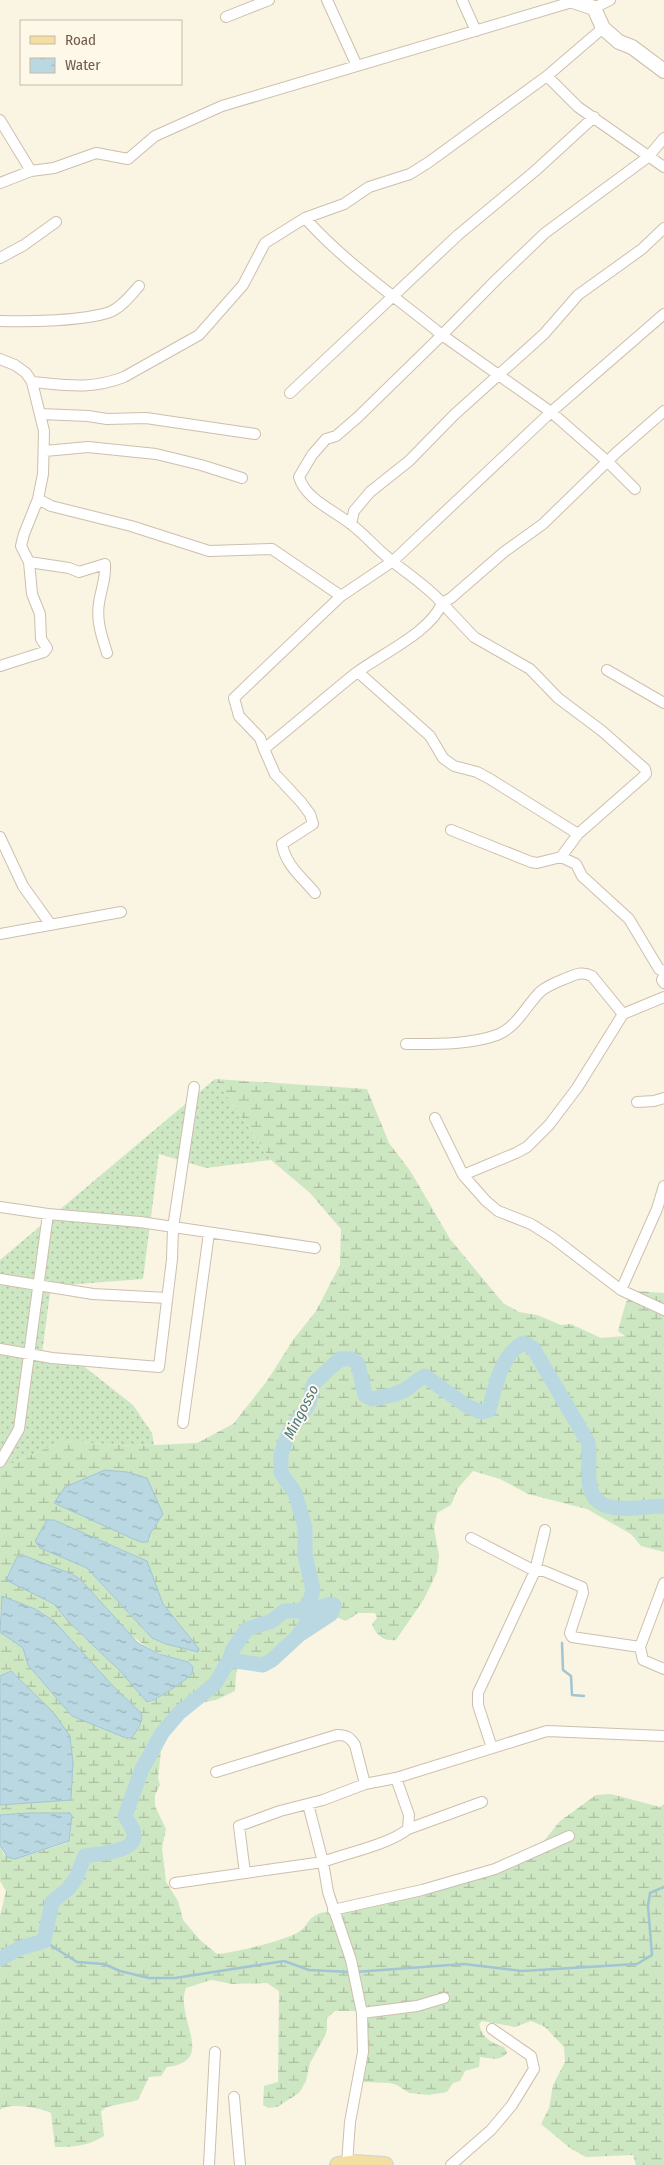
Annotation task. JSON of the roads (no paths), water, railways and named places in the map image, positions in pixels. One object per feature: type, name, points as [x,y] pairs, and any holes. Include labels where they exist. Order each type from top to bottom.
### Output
[{"type":"main road","points":[[342,2164],[373,2163],[385,2165]]},
{"type":"street","points":[[226,17],[269,0]]},
{"type":"street","points":[[327,0],[357,66]]},
{"type":"street","points":[[462,0],[476,31]]},
{"type":"street","points":[[0,183],[31,171],[54,168],[96,153],[128,159],[154,136],[222,106],[571,1],[594,8],[610,0]]},
{"type":"street","points":[[594,8],[603,28],[619,42],[632,47],[664,71]]},
{"type":"street","points":[[32,382],[96,386],[111,382],[124,377],[199,335],[243,285],[265,243],[305,218],[344,204],[369,187],[410,174],[547,76],[603,28]]},
{"type":"street","points":[[547,76],[578,107],[664,167]]},
{"type":"street","points":[[290,393],[395,297],[458,235],[535,171],[594,117]]},
{"type":"street","points":[[0,120],[31,171]]},
{"type":"street","points":[[561,858],[578,834],[646,774],[644,769],[602,731],[558,698],[530,669],[474,637],[432,592],[392,562],[351,524],[338,517],[310,494],[301,484],[299,477],[312,456],[326,439],[336,436],[357,418],[545,233],[648,157],[664,138]]},
{"type":"street","points":[[305,218],[322,237],[352,264],[442,335],[551,412],[608,462],[635,489]]},
{"type":"street","points":[[0,258],[24,245],[56,222]]},
{"type":"street","points":[[351,524],[354,511],[370,492],[409,461],[454,415],[544,334],[578,295],[642,249],[664,228]]},
{"type":"street","points":[[0,321],[66,318],[109,312],[123,303],[139,286]]},
{"type":"street","points":[[315,893],[291,868],[284,855],[282,844],[313,824],[310,814],[275,774],[260,738],[239,716],[234,698],[341,596],[392,562],[551,412],[664,314]]},
{"type":"street","points":[[0,359],[20,369],[32,382],[44,431],[44,474],[38,499],[21,546],[29,562],[32,594],[40,614],[41,639],[47,648],[44,652],[0,666]]},
{"type":"street","points":[[264,750],[358,672],[420,630],[438,612],[442,603],[452,598],[504,552],[543,524],[664,411]]},
{"type":"street","points":[[41,414],[88,416],[106,419],[146,418],[255,434]]},
{"type":"street","points":[[45,451],[88,447],[156,454],[201,465],[242,478]]},
{"type":"street","points":[[38,499],[59,509],[130,526],[209,551],[272,549],[341,596]]},
{"type":"street","points":[[29,562],[69,568],[79,572],[105,564],[106,577],[99,602],[98,618],[107,653]]},
{"type":"street","points":[[607,670],[664,703]]},
{"type":"street","points":[[358,672],[430,736],[443,758],[454,766],[478,772],[578,834]]},
{"type":"street","points":[[451,830],[537,864],[561,858],[576,864],[582,876],[629,919],[659,969],[664,971]]},
{"type":"street","points":[[0,837],[23,886],[51,925]]},
{"type":"street","points":[[0,934],[121,912]]},
{"type":"street","points":[[406,1044],[452,1043],[498,1035],[509,1028],[548,986],[585,972],[592,976],[622,1014]]},
{"type":"street","points":[[664,975],[662,980],[664,983]]},
{"type":"street","points":[[463,1175],[516,1153],[527,1146],[549,1125],[577,1088],[622,1014],[664,996]]},
{"type":"street","points":[[0,1349],[29,1355],[159,1367],[172,1259],[173,1228],[194,1087]]},
{"type":"street","points":[[637,1102],[654,1101],[664,1098]]},
{"type":"street","points":[[435,1118],[463,1175],[486,1201],[498,1210],[531,1224],[553,1238],[621,1290],[664,1310]]},
{"type":"street","points":[[621,1290],[657,1209],[664,1186]]},
{"type":"street","points":[[0,1207],[48,1214],[140,1222],[315,1248]]},
{"type":"street","points":[[0,1462],[18,1429],[48,1214]]},
{"type":"street","points":[[183,1423],[209,1233]]},
{"type":"street","points":[[0,1279],[93,1294],[167,1298]]},
{"type":"street","points":[[492,1748],[478,1705],[478,1693],[534,1571],[546,1530]]},
{"type":"street","points":[[471,1538],[534,1571],[544,1571],[584,1589],[570,1633],[572,1637],[640,1647]]},
{"type":"street","points":[[664,1583],[640,1647],[643,1660],[664,1669]]},
{"type":"street","points":[[245,1873],[239,1826],[280,1811],[308,1804],[366,1784],[396,1778],[547,1731],[664,1736]]},
{"type":"street","points":[[216,1772],[337,1735],[345,1735],[352,1739],[355,1745],[366,1784]]},
{"type":"street","points":[[396,1778],[409,1815],[408,1829]]},
{"type":"street","points":[[175,1883],[323,1862],[394,1837],[408,1829],[482,1802]]},
{"type":"street","points":[[308,1804],[333,1910],[348,1947],[362,2013],[363,2052],[342,2164]]},
{"type":"street","points":[[333,1910],[422,1890],[495,1869],[569,1836]]},
{"type":"street","points":[[362,2013],[417,2006],[444,1998]]},
{"type":"street","points":[[451,2165],[491,2130],[512,2105],[534,2070],[532,2056],[492,2029]]},
{"type":"street","points":[[209,2165],[211,2093],[215,2052]]},
{"type":"street","points":[[234,2097],[240,2165]]},
{"type":"water","points":[[105,1470],[127,1472],[147,1478],[163,1514],[150,1534],[148,1542],[141,1542],[54,1503],[65,1487]]},
{"type":"water","points":[[47,1520],[54,1520],[147,1561],[163,1604],[199,1649],[198,1652],[166,1644],[152,1638],[87,1568],[40,1548],[35,1541]]},
{"type":"water","points":[[25,1556],[72,1574],[81,1580],[138,1643],[159,1654],[188,1662],[193,1667],[192,1674],[177,1686],[147,1702],[119,1670],[68,1621],[54,1604],[6,1580],[17,1557]]},
{"type":"water","points":[[2,1596],[35,1609],[54,1621],[112,1685],[141,1713],[141,1723],[132,1738],[126,1738],[72,1716],[28,1665],[23,1648],[0,1632]]},
{"type":"water","points":[[11,1671],[53,1712],[70,1736],[73,1762],[71,1800],[0,1805],[0,1676]]},
{"type":"water","points":[[70,1813],[72,1816],[69,1841],[15,1859],[7,1857],[0,1845],[0,1815]]},
{"type":"waterway","name":"Mingosso","points":[[0,1959],[20,1948],[44,1941],[52,1902],[68,1889],[76,1878],[85,1856],[121,1849],[132,1842],[133,1832],[125,1816],[142,1769],[162,1733],[179,1713],[215,1684],[233,1649],[247,1629],[272,1621],[284,1611],[300,1611],[306,1607],[310,1600],[313,1590],[305,1555],[305,1527],[295,1493],[281,1473],[281,1454],[289,1432],[309,1404],[314,1383],[340,1359],[352,1359],[358,1364],[365,1395],[372,1399],[400,1392],[425,1376],[465,1405],[481,1412],[489,1410],[504,1363],[515,1348],[523,1343],[533,1348],[588,1442],[591,1491],[597,1500],[606,1506],[616,1508],[664,1506]]},
{"type":"waterway","points":[[229,1660],[263,1665],[272,1660],[299,1635],[331,1614],[334,1605],[328,1605],[317,1610],[299,1635]]},
{"type":"waterway","points":[[562,1643],[563,1670],[571,1676],[572,1695],[584,1696]]},
{"type":"waterway","points":[[355,1972],[464,1964],[522,1971],[637,1964],[652,1955],[648,1906],[650,1893],[664,1887]]},
{"type":"waterway","points":[[44,1941],[77,1962],[104,1964],[120,1971],[149,1978],[175,1978],[284,1961],[309,1970],[350,1972]]}]
